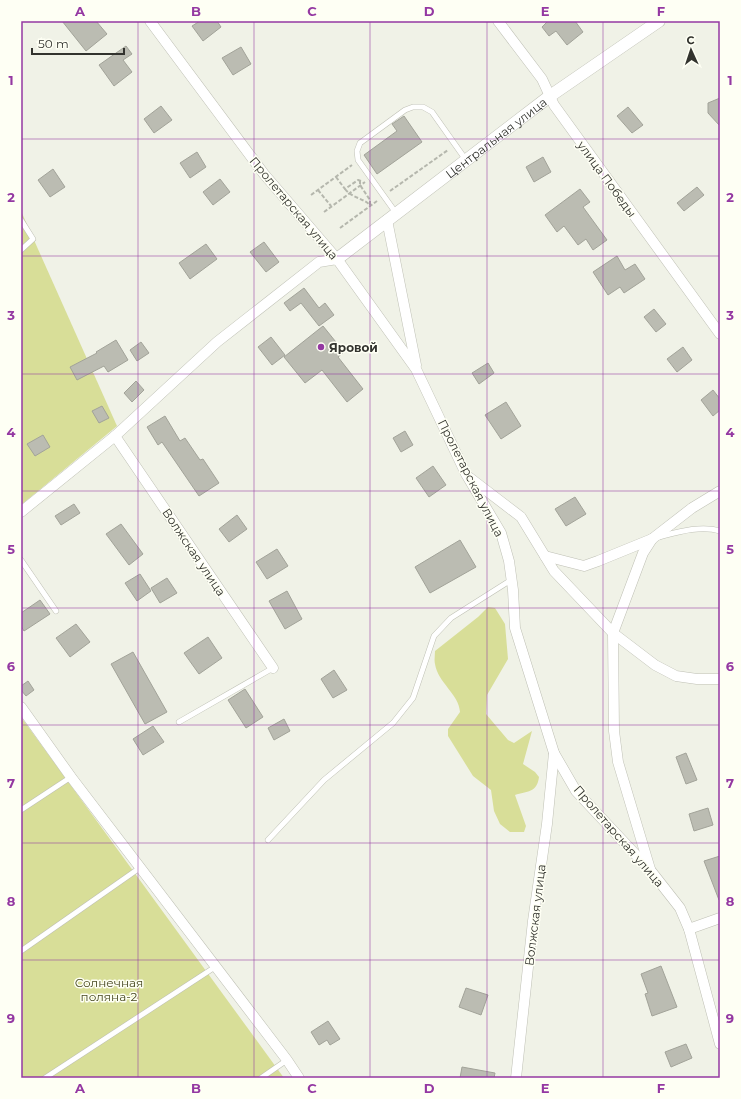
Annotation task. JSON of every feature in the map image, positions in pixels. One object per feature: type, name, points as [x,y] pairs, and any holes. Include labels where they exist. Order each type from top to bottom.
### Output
[{"type":"street","name":"Пролетарская улица","points":[[150,21],[264,174],[337,259],[416,370],[466,474],[501,533],[509,561],[512,580],[515,628],[554,753],[576,791],[651,871],[680,908],[689,929],[720,1044]]},
{"type":"street","name":"улица Победы","points":[[498,21],[542,79],[554,105],[720,334]]},
{"type":"street","name":"Центральная улица","points":[[337,259],[550,96],[659,21]]},
{"type":"street","points":[[391,217],[416,370]]},
{"type":"street","points":[[21,512],[115,436],[217,342],[319,262],[337,259]]},
{"type":"street","name":"Волжская улица","points":[[115,436],[273,668]]},
{"type":"street","points":[[466,474],[522,517],[554,571],[613,633],[655,665],[676,676],[697,679],[720,679]]},
{"type":"street","points":[[545,556],[584,566],[598,561],[652,539],[692,508],[720,491]]},
{"type":"street","points":[[651,871],[618,762],[614,731],[613,633],[643,553],[652,539]]},
{"type":"street","points":[[21,707],[71,777],[287,1060],[299,1078]]},
{"type":"street","name":"Волжская улица","points":[[516,1078],[533,921],[547,824],[554,753]]},
{"type":"street","points":[[689,929],[720,918]]},
{"type":"lane","points":[[391,217],[383,196],[358,160],[357,151],[360,143],[405,110],[413,107],[423,107],[432,112],[466,160]]},
{"type":"lane","points":[[21,220],[33,239],[21,250]]},
{"type":"lane","points":[[652,539],[684,531],[712,528],[720,531]]},
{"type":"lane","points":[[21,560],[56,611]]},
{"type":"lane","points":[[268,840],[324,780],[393,723],[413,698],[434,636],[451,618],[512,580]]},
{"type":"lane","points":[[179,722],[273,668]]},
{"type":"lane","points":[[21,810],[71,777]]},
{"type":"lane","points":[[21,951],[141,868]]},
{"type":"lane","points":[[45,1078],[215,967]]},
{"type":"lane","points":[[261,1078],[287,1060]]},
{"type":"path","points":[[340,228],[370,205],[456,145]]},
{"type":"path","points":[[311,195],[358,160]]},
{"type":"path","points":[[358,160],[360,185],[370,200],[370,205]]},
{"type":"path","points":[[336,177],[349,194],[366,201],[370,205]]},
{"type":"path","points":[[324,212],[371,178]]},
{"type":"path","points":[[345,189],[358,180],[364,182]]},
{"type":"path","points":[[318,190],[331,206]]},
{"type":"green space","points":[[21,211],[117,426],[21,505]]},
{"type":"green space","points":[[488,607],[495,608],[505,624],[508,659],[487,695],[486,714],[508,740],[514,743],[532,731],[523,764],[535,772],[539,777],[538,782],[534,789],[515,795],[526,826],[524,832],[510,832],[500,824],[494,811],[491,790],[473,776],[448,736],[448,729],[460,712],[459,706],[440,677],[435,662],[435,651],[478,617]]},
{"type":"green space","name":"Солнечная поляна-2","points":[[21,717],[284,1078],[21,1078]]},
{"type":"building","points":[[62,21],[96,21],[107,34],[86,51]]},
{"type":"building","points":[[200,21],[217,21],[221,27],[203,41],[192,26]]},
{"type":"building","points":[[548,21],[575,21],[583,32],[567,45],[556,31],[549,36],[542,27]]},
{"type":"building","points":[[126,46],[132,54],[123,60],[132,72],[114,86],[99,65]]},
{"type":"building","points":[[241,47],[251,64],[233,75],[222,58]]},
{"type":"building","points":[[720,98],[720,126],[708,113],[708,103]]},
{"type":"building","points":[[161,106],[172,120],[154,133],[144,119]]},
{"type":"building","points":[[628,107],[643,125],[632,133],[617,116]]},
{"type":"building","points":[[404,116],[422,142],[377,174],[364,155],[397,131],[392,124]]},
{"type":"building","points":[[197,152],[206,167],[190,178],[180,163]]},
{"type":"building","points":[[543,157],[551,172],[534,182],[526,167]]},
{"type":"building","points":[[53,169],[65,187],[50,197],[38,180]]},
{"type":"building","points":[[220,179],[230,192],[213,205],[203,192]]},
{"type":"building","points":[[697,187],[704,195],[684,211],[677,203]]},
{"type":"building","points":[[580,189],[590,202],[583,207],[607,240],[593,250],[586,239],[578,245],[564,226],[557,232],[545,215]]},
{"type":"building","points":[[264,242],[279,262],[266,272],[250,252]]},
{"type":"building","points":[[206,244],[217,259],[190,279],[179,263]]},
{"type":"building","points":[[617,256],[625,270],[635,264],[645,279],[624,293],[620,287],[608,295],[593,272]]},
{"type":"building","points":[[304,288],[319,308],[325,303],[334,315],[319,326],[301,303],[290,311],[284,303]]},
{"type":"building","points":[[654,309],[666,324],[656,332],[644,317]]},
{"type":"building","points":[[323,326],[344,352],[338,357],[363,389],[347,402],[322,370],[305,383],[284,357]]},
{"type":"building","points":[[271,337],[285,355],[272,365],[258,347]]},
{"type":"building","points":[[116,340],[128,360],[108,372],[104,366],[77,380],[70,367],[97,353],[96,352]]},
{"type":"building","points":[[141,342],[149,353],[137,361],[130,350]]},
{"type":"building","points":[[683,347],[692,360],[677,372],[667,359]]},
{"type":"building","points":[[488,363],[494,373],[479,384],[472,373]]},
{"type":"building","points":[[136,381],[144,390],[132,402],[124,393]]},
{"type":"building","points":[[713,390],[720,399],[720,410],[713,416],[701,400]]},
{"type":"building","points":[[506,402],[521,426],[501,439],[485,415]]},
{"type":"building","points":[[102,406],[109,418],[99,423],[92,411]]},
{"type":"building","points":[[165,416],[180,441],[185,438],[200,460],[203,459],[219,483],[199,496],[162,442],[158,445],[147,427]]},
{"type":"building","points":[[405,431],[413,445],[401,452],[393,438]]},
{"type":"building","points":[[43,435],[50,447],[35,456],[27,444]]},
{"type":"building","points":[[433,466],[446,485],[429,497],[416,478]]},
{"type":"building","points":[[575,497],[586,514],[566,526],[555,509]]},
{"type":"building","points":[[74,504],[80,513],[61,525],[55,516]]},
{"type":"building","points":[[237,515],[247,529],[229,542],[219,529]]},
{"type":"building","points":[[121,524],[143,554],[129,565],[106,534]]},
{"type":"building","points":[[460,540],[476,567],[430,593],[415,567]]},
{"type":"building","points":[[277,549],[288,566],[267,579],[256,562]]},
{"type":"building","points":[[140,574],[151,591],[137,601],[125,583]]},
{"type":"building","points":[[167,578],[177,593],[160,603],[151,588]]},
{"type":"building","points":[[287,591],[302,619],[285,629],[269,601]]},
{"type":"building","points":[[40,600],[50,614],[24,631],[21,626],[21,613]]},
{"type":"building","points":[[76,624],[90,642],[70,657],[56,638]]},
{"type":"building","points":[[208,637],[222,658],[199,674],[184,653]]},
{"type":"building","points":[[133,652],[167,712],[145,724],[111,664]]},
{"type":"building","points":[[334,670],[347,690],[333,698],[321,679]]},
{"type":"building","points":[[28,681],[34,690],[26,696],[21,690],[21,686]]},
{"type":"building","points":[[245,689],[263,717],[246,728],[228,700]]},
{"type":"building","points":[[284,719],[290,731],[274,740],[268,728]]},
{"type":"building","points":[[153,726],[164,742],[143,755],[133,739]]},
{"type":"building","points":[[686,753],[697,780],[686,784],[676,757]]},
{"type":"building","points":[[708,808],[713,825],[694,831],[689,814]]},
{"type":"building","points":[[720,856],[720,900],[719,900],[704,861]]},
{"type":"building","points":[[661,966],[677,1007],[652,1016],[645,994],[648,993],[641,974]]},
{"type":"building","points":[[466,988],[488,995],[481,1015],[459,1007]]},
{"type":"building","points":[[328,1021],[340,1039],[330,1045],[327,1040],[319,1045],[311,1032]]},
{"type":"building","points":[[686,1044],[692,1058],[671,1067],[665,1052]]},
{"type":"building","points":[[462,1067],[495,1073],[494,1078],[460,1078]]},
{"type":"place","name":"Яровой","points":[[321,347]]}]
